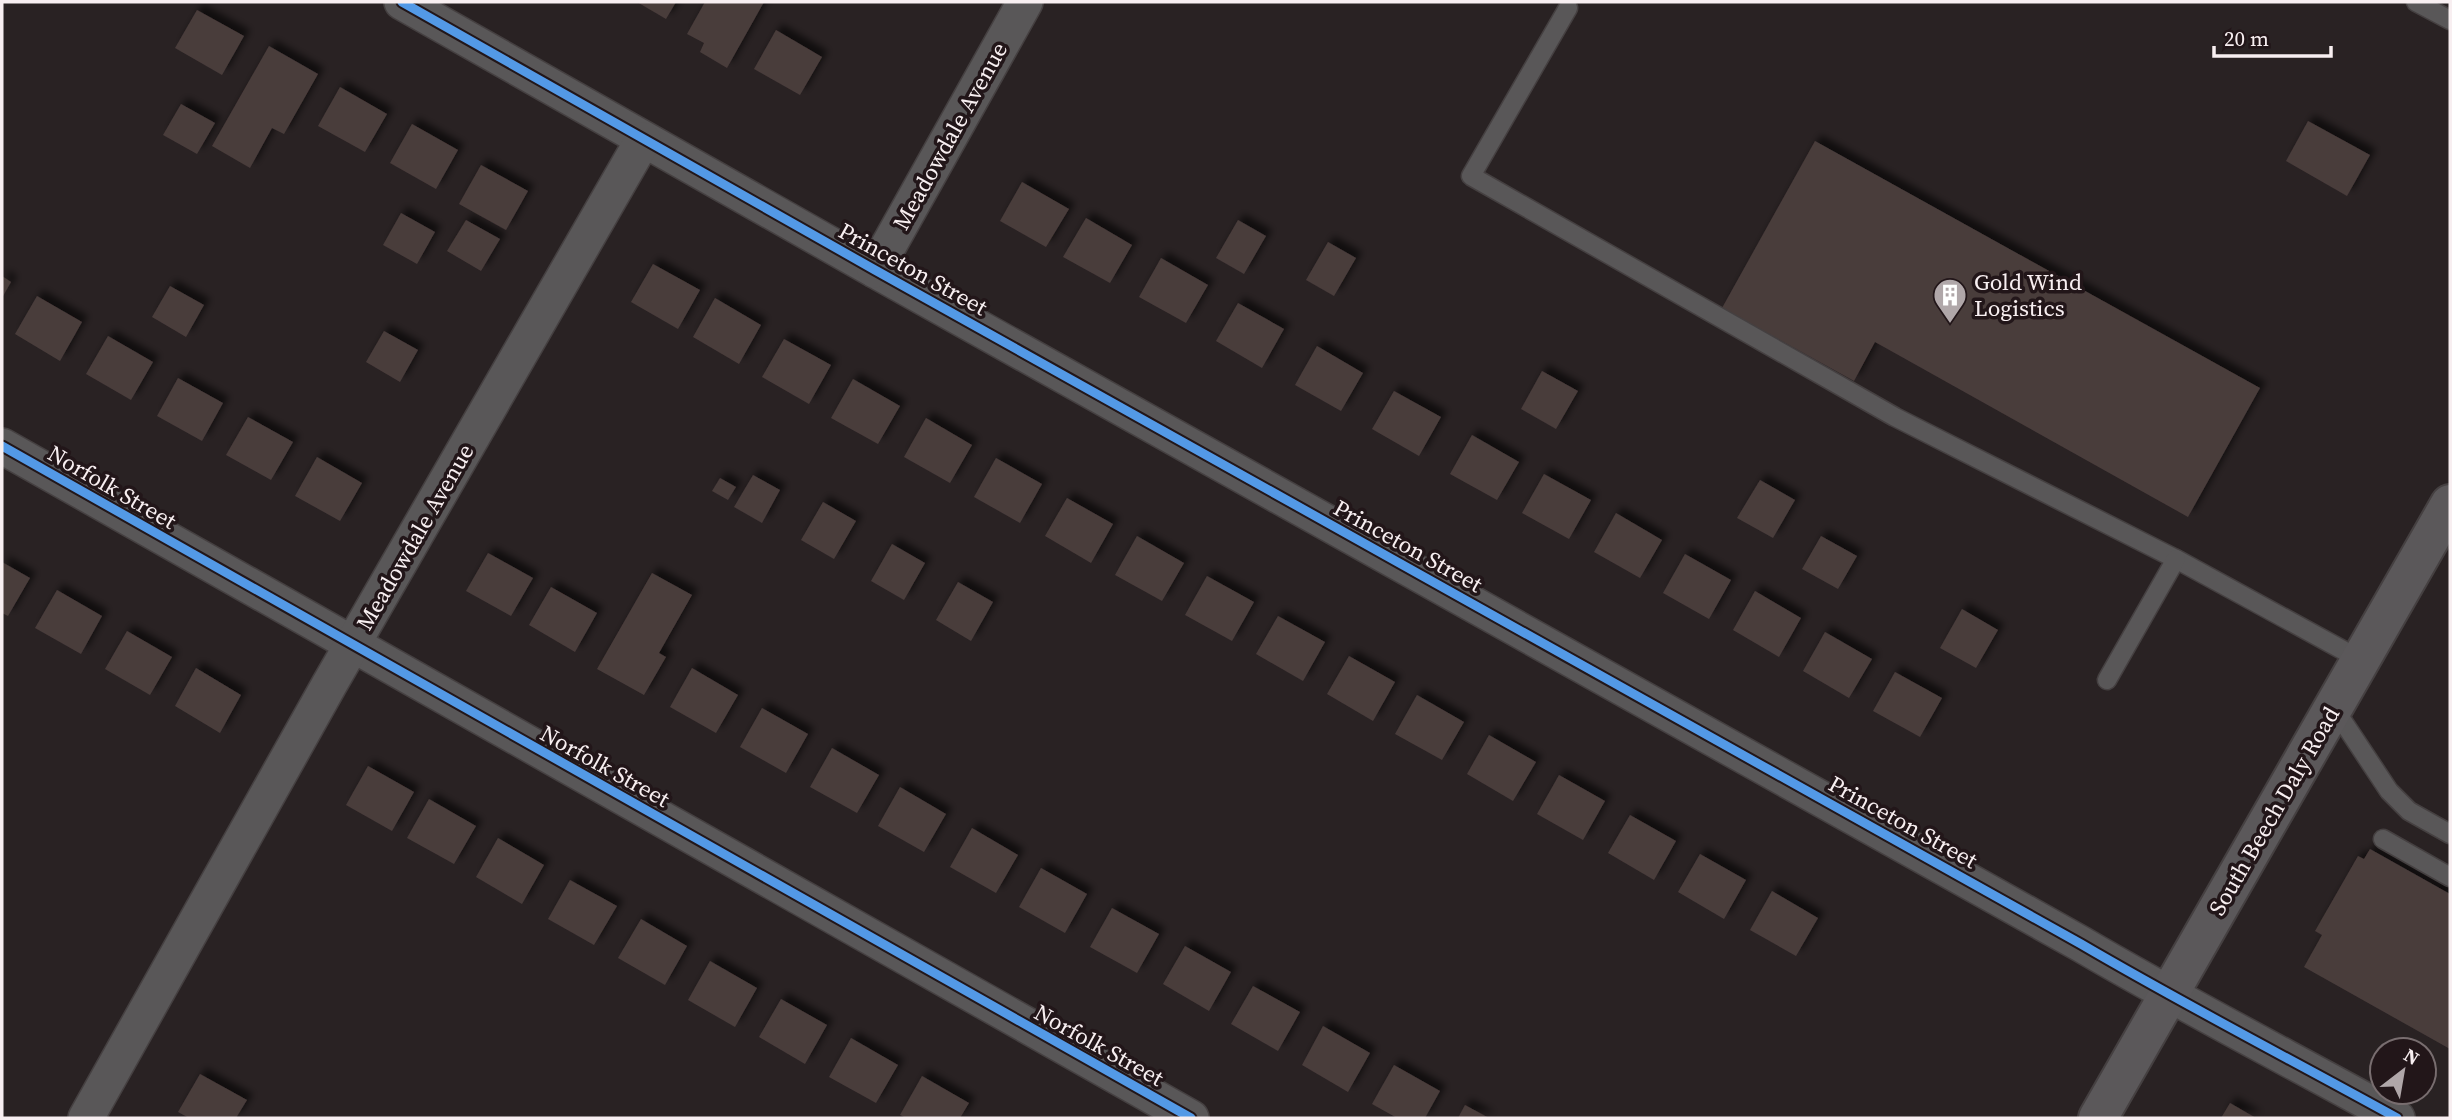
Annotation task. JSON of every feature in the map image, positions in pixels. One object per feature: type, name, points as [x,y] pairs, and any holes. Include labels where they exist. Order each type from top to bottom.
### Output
[{"type":"main road","name":"South Beech Daly Road","points":[[2098,1118],[2450,504]]},
{"type":"street","name":"Princeton Street","points":[[402,2],[643,140],[2045,923],[2169,995],[2233,1027],[2397,1118]]},
{"type":"street","name":"Meadowdale Avenue","points":[[875,270],[1025,2]]},
{"type":"street","name":"Meadowdale Avenue","points":[[86,1118],[352,646],[643,140]]},
{"type":"street","name":"Norfolk Street","points":[[2,446],[1191,1118]]},
{"type":"lane","points":[[2416,2],[2450,20]]},
{"type":"lane","points":[[1568,8],[1471,176],[1895,417],[2176,559],[2361,660]]},
{"type":"lane","points":[[2107,680],[2176,559]]},
{"type":"lane","points":[[2334,708],[2389,791],[2409,811],[2450,834]]},
{"type":"lane","points":[[2383,839],[2450,877]]},
{"type":"building","points":[[637,2],[676,2],[666,19]]},
{"type":"building","points":[[705,2],[764,2],[727,68],[700,52],[704,43],[687,34]]},
{"type":"building","points":[[197,10],[244,36],[222,75],[175,48]]},
{"type":"building","points":[[776,30],[822,57],[800,95],[754,69]]},
{"type":"building","points":[[269,46],[318,74],[284,134],[272,128],[250,168],[212,146]]},
{"type":"building","points":[[340,87],[387,114],[365,152],[318,126]]},
{"type":"building","points":[[181,104],[215,123],[197,154],[163,135]]},
{"type":"building","points":[[2308,121],[2370,155],[2347,196],[2286,161]]},
{"type":"building","points":[[412,124],[458,150],[436,189],[390,163]]},
{"type":"building","name":"Gold Wind Logistics","points":[[1815,141],[2260,388],[2188,517],[1875,342],[1854,381],[1722,308]]},
{"type":"building","points":[[481,165],[528,191],[506,230],[459,204]]},
{"type":"building","points":[[1022,182],[1069,209],[1046,247],[1000,221]]},
{"type":"building","points":[[401,213],[435,232],[417,264],[383,245]]},
{"type":"building","points":[[1086,218],[1132,245],[1110,283],[1063,257]]},
{"type":"building","points":[[466,220],[500,239],[481,271],[447,251]]},
{"type":"building","points":[[1238,220],[1266,236],[1244,274],[1216,258]]},
{"type":"building","points":[[1328,242],[1356,258],[1334,296],[1306,280]]},
{"type":"building","points":[[1161,258],[1208,285],[1186,323],[1139,297]]},
{"type":"building","points":[[653,264],[700,290],[678,329],[631,302]]},
{"type":"building","points":[[2,276],[11,282],[2,298]]},
{"type":"building","points":[[170,286],[204,305],[186,337],[152,317]]},
{"type":"building","points":[[37,296],[82,322],[60,361],[15,334]]},
{"type":"building","points":[[715,298],[761,325],[739,364],[693,337]]},
{"type":"building","points":[[1238,303],[1284,329],[1262,368],[1216,341]]},
{"type":"building","points":[[384,331],[418,350],[400,382],[366,362]]},
{"type":"building","points":[[108,336],[153,362],[131,400],[86,374]]},
{"type":"building","points":[[784,339],[831,365],[809,404],[762,377]]},
{"type":"building","points":[[1317,346],[1363,373],[1341,411],[1295,385]]},
{"type":"building","points":[[1542,371],[1578,391],[1556,429],[1521,409]]},
{"type":"building","points":[[178,378],[223,403],[202,441],[157,416]]},
{"type":"building","points":[[853,379],[900,406],[878,444],[831,418]]},
{"type":"building","points":[[1394,391],[1441,417],[1419,456],[1372,429]]},
{"type":"building","points":[[248,417],[293,442],[271,480],[226,455]]},
{"type":"building","points":[[926,418],[972,445],[950,483],[904,457]]},
{"type":"building","points":[[1472,435],[1519,462],[1497,500],[1450,474]]},
{"type":"building","points":[[317,457],[362,483],[340,521],[295,496]]},
{"type":"building","points":[[996,458],[1042,484],[1020,523],[974,497]]},
{"type":"building","points":[[1544,474],[1591,500],[1569,539],[1522,513]]},
{"type":"building","points":[[753,475],[780,490],[762,523],[734,507]]},
{"type":"building","points":[[720,478],[736,487],[728,500],[712,491]]},
{"type":"building","points":[[1760,480],[1795,500],[1773,538],[1737,518]]},
{"type":"building","points":[[1067,498],[1113,524],[1091,563],[1045,536]]},
{"type":"building","points":[[823,502],[856,521],[834,559],[801,540]]},
{"type":"building","points":[[1616,513],[1662,540],[1640,578],[1594,552]]},
{"type":"building","points":[[1137,536],[1184,563],[1162,601],[1115,575]]},
{"type":"building","points":[[1821,536],[1857,556],[1838,589],[1802,569]]},
{"type":"building","points":[[892,544],[925,563],[904,600],[871,581]]},
{"type":"building","points":[[488,553],[533,578],[511,616],[466,591]]},
{"type":"building","points":[[1685,554],[1731,580],[1709,619],[1663,593]]},
{"type":"building","points":[[2,562],[30,578],[8,616],[2,613]]},
{"type":"building","points":[[652,573],[692,595],[659,653],[666,657],[644,695],[597,669]]},
{"type":"building","points":[[1207,576],[1254,602],[1232,641],[1185,615]]},
{"type":"building","points":[[958,582],[993,602],[971,641],[936,620]]},
{"type":"building","points":[[551,587],[597,613],[575,652],[529,625]]},
{"type":"building","points":[[57,590],[102,616],[81,654],[35,628]]},
{"type":"building","points":[[1755,591],[1801,618],[1779,657],[1733,630]]},
{"type":"building","points":[[1962,609],[1998,630],[1976,668],[1940,648]]},
{"type":"building","points":[[1278,616],[1325,642],[1303,681],[1256,654]]},
{"type":"building","points":[[127,631],[172,657],[150,695],[105,669]]},
{"type":"building","points":[[1825,632],[1872,659],[1849,698],[1803,671]]},
{"type":"building","points":[[1349,656],[1395,682],[1373,721],[1327,694]]},
{"type":"building","points":[[196,668],[241,695],[220,733],[175,706]]},
{"type":"building","points":[[692,668],[738,695],[716,733],[670,707]]},
{"type":"building","points":[[1895,672],[1942,698],[1920,737],[1873,711]]},
{"type":"building","points":[[1417,695],[1464,722],[1442,760],[1395,734]]},
{"type":"building","points":[[762,708],[808,734],[786,773],[740,747]]},
{"type":"building","points":[[1489,735],[1536,762],[1513,801],[1467,774]]},
{"type":"building","points":[[832,748],[879,775],[857,813],[810,787]]},
{"type":"building","points":[[368,766],[414,792],[392,831],[346,805]]},
{"type":"building","points":[[1559,775],[1605,801],[1583,840],[1537,814]]},
{"type":"building","points":[[900,787],[946,814],[924,852],[878,826]]},
{"type":"building","points":[[429,799],[476,826],[454,864],[407,838]]},
{"type":"building","points":[[1630,815],[1676,841],[1654,880],[1608,853]]},
{"type":"building","points":[[972,828],[1018,855],[996,893],[950,867]]},
{"type":"building","points":[[498,838],[544,865],[522,904],[476,877]]},
{"type":"building","points":[[2370,849],[2450,894],[2450,1049],[2438,1042],[2438,1036],[2427,1036],[2304,967],[2322,935],[2315,931],[2358,856],[2364,859]]},
{"type":"building","points":[[1700,854],[1746,880],[1724,919],[1678,892]]},
{"type":"building","points":[[1041,868],[1087,894],[1065,933],[1019,907]]},
{"type":"building","points":[[570,880],[617,906],[594,945],[548,919]]},
{"type":"building","points":[[1772,891],[1818,918],[1796,956],[1750,930]]},
{"type":"building","points":[[1112,908],[1159,934],[1137,973],[1090,947]]},
{"type":"building","points":[[641,919],[687,946],[665,985],[618,958]]},
{"type":"building","points":[[1185,946],[1231,972],[1209,1011],[1163,984]]},
{"type":"building","points":[[710,961],[757,988],[735,1027],[688,1000]]},
{"type":"building","points":[[1253,986],[1300,1012],[1278,1051],[1231,1024]]},
{"type":"building","points":[[781,999],[827,1025],[805,1064],[759,1037]]},
{"type":"building","points":[[1323,1026],[1370,1053],[1348,1092],[1302,1065]]},
{"type":"building","points":[[851,1038],[898,1065],[876,1103],[829,1077]]},
{"type":"building","points":[[1394,1065],[1440,1091],[1425,1118],[1397,1118],[1372,1104]]},
{"type":"building","points":[[200,1074],[247,1100],[236,1118],[189,1118],[178,1112]]},
{"type":"building","points":[[922,1076],[969,1103],[960,1118],[906,1118],[900,1115]]},
{"type":"building","points":[[2230,1103],[2256,1118],[2221,1118]]},
{"type":"building","points":[[1465,1105],[1489,1118],[1458,1118]]},
{"type":"cycle path","points":[[402,2],[2159,989],[2397,1118]]},
{"type":"cycle path","points":[[2,446],[1191,1118]]},
{"type":"place","name":"Gold Wind Logistics","points":[[1950,325]]}]
